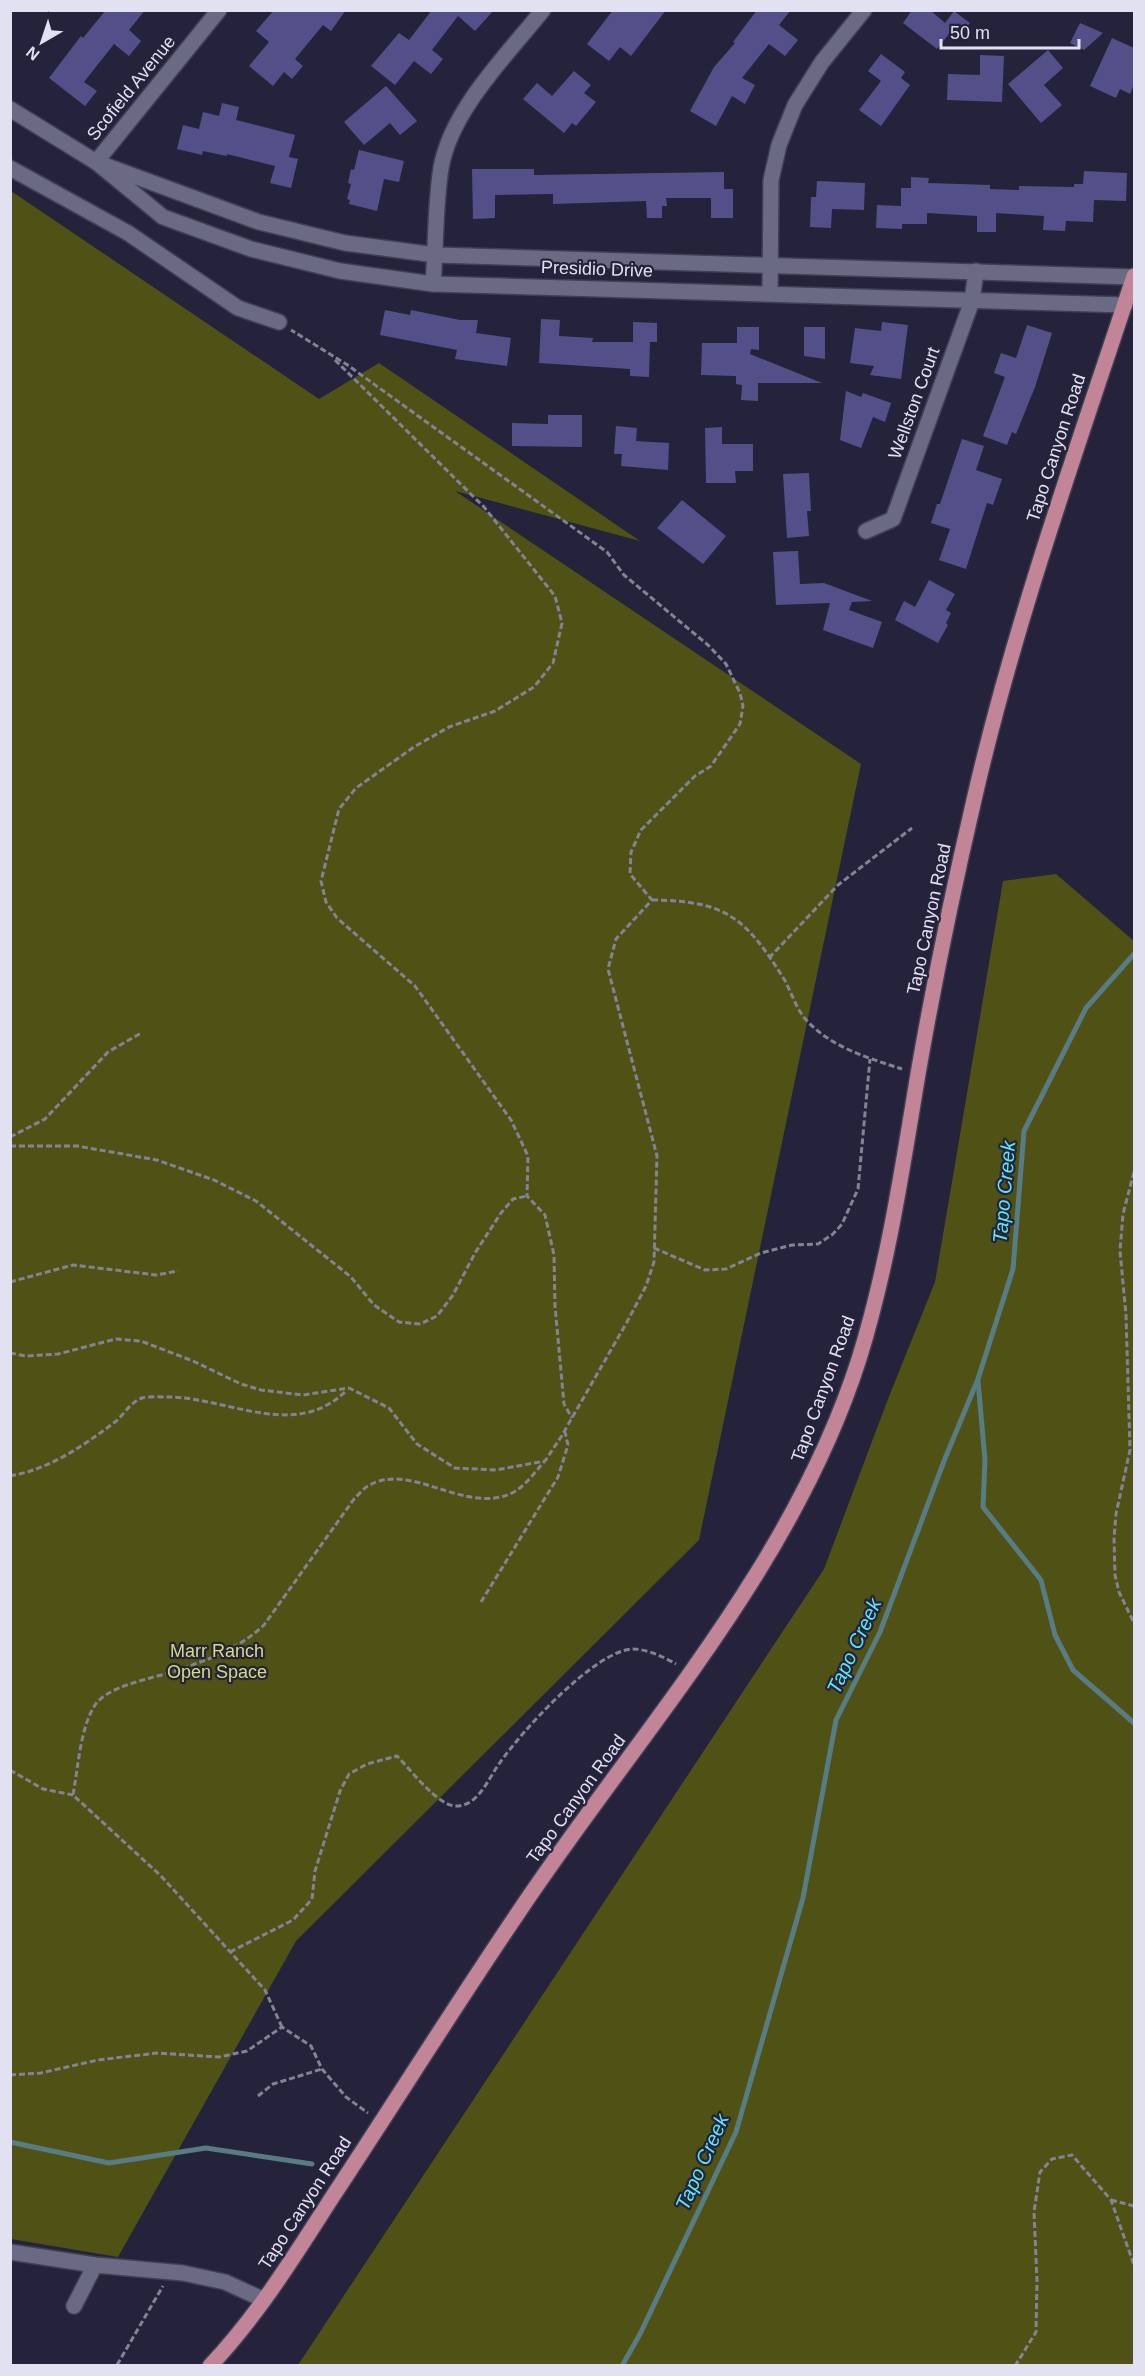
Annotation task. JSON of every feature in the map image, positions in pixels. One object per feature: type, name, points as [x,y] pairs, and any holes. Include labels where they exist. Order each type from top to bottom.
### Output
[{"type":"main road","name":"Tapo Canyon Road","points":[[210,2366],[248,2323],[292,2262],[521,1908],[732,1613],[802,1496],[825,1446],[854,1373],[882,1276],[918,1074],[974,797],[1021,621],[1134,276]]},
{"type":"street","name":"Scofield Avenue","points":[[96,162],[219,10]]},
{"type":"street","points":[[434,284],[441,167],[451,136],[469,102],[543,10]]},
{"type":"street","points":[[770,294],[771,180],[779,145],[795,105],[818,68],[864,10]]},
{"type":"street","name":"Presidio Drive","points":[[10,109],[96,162],[163,217],[251,249],[340,271],[434,284],[1125,305]]},
{"type":"street","name":"Presidio Drive","points":[[96,162],[259,222],[345,243],[436,255],[1134,276]]},
{"type":"street","points":[[10,168],[128,233],[238,308],[279,322]]},
{"type":"street","name":"Wellston Court","points":[[866,531],[893,519],[972,301],[976,271]]},
{"type":"street","points":[[10,2252],[95,2265],[172,2272],[225,2282],[264,2300]]},
{"type":"street","points":[[74,2306],[95,2265]]},
{"type":"path","points":[[279,322],[346,363],[607,552],[624,575],[708,645],[726,664],[741,693],[743,706],[740,724],[711,766],[694,776],[641,830],[631,852],[630,874],[652,900],[682,901],[717,908],[737,919],[755,938],[784,980],[806,1021],[831,1042],[870,1059],[918,1074]]},
{"type":"path","points":[[330,355],[372,394],[483,507],[555,596],[562,623],[553,663],[534,687],[495,711],[449,728],[414,747],[356,788],[339,809],[321,880],[326,902],[337,918],[415,986],[511,1120],[528,1156],[527,1196],[544,1215],[554,1255],[555,1306],[564,1404],[572,1418]]},
{"type":"path","points":[[769,958],[838,885],[912,828]]},
{"type":"path","points":[[74,1795],[86,1724],[95,1706],[106,1693],[174,1671],[232,1649],[250,1639],[264,1625],[354,1499],[367,1486],[395,1479],[470,1498],[494,1497],[514,1492],[545,1461],[572,1418],[646,1286],[654,1262],[657,1156],[608,969],[616,939],[652,900]]},
{"type":"path","points":[[10,1137],[45,1119],[108,1052],[141,1033]]},
{"type":"path","points":[[654,1248],[705,1270],[726,1269],[761,1253],[792,1245],[818,1244],[833,1234],[842,1224],[858,1189],[870,1059]]},
{"type":"path","points":[[10,1146],[77,1146],[157,1160],[214,1180],[256,1201],[351,1278],[374,1305],[399,1322],[420,1324],[437,1316],[453,1295],[475,1253],[501,1213],[513,1198],[527,1196]]},
{"type":"path","points":[[1134,1172],[1123,1214],[1120,1251],[1127,1326],[1130,1450],[1116,1514],[1114,1538],[1119,1592],[1134,1623]]},
{"type":"path","points":[[10,1282],[73,1265],[156,1275],[178,1271]]},
{"type":"path","points":[[10,1353],[26,1356],[58,1353],[116,1339],[141,1341],[261,1390],[303,1395],[349,1388],[389,1408],[417,1444],[455,1468],[496,1470],[545,1461]]},
{"type":"path","points":[[10,1476],[53,1463],[81,1447],[118,1420],[141,1398],[184,1398],[262,1414],[285,1416],[325,1408],[349,1388]]},
{"type":"path","points":[[481,1602],[558,1477],[568,1444],[564,1431]]},
{"type":"path","points":[[230,1952],[293,1920],[312,1899],[315,1871],[340,1791],[349,1774],[367,1764],[397,1756],[442,1802],[456,1806],[469,1803],[482,1791],[519,1738],[580,1676],[607,1657],[632,1649],[662,1656],[690,1673]]},
{"type":"path","points":[[10,1770],[43,1789],[74,1795],[161,1876],[265,1990],[282,2027],[311,2046],[322,2069],[356,2106],[382,2122]]},
{"type":"path","points":[[10,2075],[41,2073],[98,2060],[157,2053],[219,2057],[247,2051],[282,2027]]},
{"type":"path","points":[[258,2096],[273,2084],[322,2069]]},
{"type":"path","points":[[1015,2366],[1036,2332],[1038,2281],[1034,2212],[1041,2172],[1052,2159],[1072,2155],[1111,2200],[1134,2265]]},
{"type":"path","points":[[1111,2200],[1134,2206]]},
{"type":"path","points":[[117,2365],[172,2272]]},
{"type":"green space","name":"Marr Ranch Open Space","points":[[11,191],[319,399],[379,363],[640,541],[455,491],[861,764],[699,1540],[296,1941],[118,2257],[11,2239]]},
{"type":"green space","points":[[1056,874],[1134,941],[1134,2365],[298,2365],[824,1569],[935,1282],[1003,881]]},
{"type":"building","points":[[106,10],[145,10],[129,30],[141,41],[129,56],[114,44],[84,82],[97,91],[85,106],[49,78],[81,36],[83,38]]},
{"type":"building","points":[[274,10],[346,10],[331,31],[323,25],[295,59],[303,66],[292,79],[284,72],[273,86],[249,66],[269,42],[256,31]]},
{"type":"building","points":[[432,10],[494,10],[475,31],[458,16],[432,50],[443,59],[431,74],[414,61],[395,85],[371,66],[399,33],[409,40]]},
{"type":"building","points":[[613,10],[666,10],[631,56],[620,47],[609,61],[587,44]]},
{"type":"building","points":[[757,10],[791,10],[779,25],[798,40],[785,56],[769,44],[742,78],[755,85],[745,104],[732,96],[716,126],[690,111],[714,67],[735,43],[733,42]]},
{"type":"building","points":[[912,10],[930,10],[945,23],[954,11],[970,23],[957,40],[949,34],[937,49],[903,23]]},
{"type":"building","points":[[1080,23],[1103,33],[1084,50],[1070,43]]},
{"type":"building","points":[[1112,38],[1134,48],[1134,84],[1130,94],[1120,89],[1116,98],[1090,86]]},
{"type":"building","points":[[1048,50],[1063,68],[1044,85],[1062,105],[1041,123],[1008,84]]},
{"type":"building","points":[[881,54],[905,72],[901,78],[910,85],[881,126],[859,110],[881,81],[868,71]]},
{"type":"building","points":[[980,55],[1004,56],[1002,102],[947,100],[948,74],[980,75]]},
{"type":"building","points":[[574,71],[591,85],[584,93],[596,102],[576,126],[572,123],[564,133],[523,99],[537,83],[552,96]]},
{"type":"building","points":[[386,86],[417,121],[400,135],[390,123],[364,145],[344,122]]},
{"type":"building","points":[[222,103],[239,107],[236,120],[295,135],[289,157],[298,159],[291,188],[270,183],[275,166],[227,154],[227,156],[203,151],[202,155],[177,149],[183,125],[199,129],[203,112],[219,116]]},
{"type":"building","points":[[359,150],[404,161],[399,182],[384,179],[377,211],[349,204],[350,200],[347,199],[351,184],[348,183],[351,169],[354,170]]},
{"type":"building","points":[[472,169],[534,169],[534,175],[724,172],[724,189],[733,189],[733,218],[711,218],[711,198],[666,198],[667,206],[662,206],[662,218],[647,218],[646,201],[553,204],[553,194],[495,195],[495,218],[473,219]]},
{"type":"building","points":[[1084,171],[1127,173],[1126,201],[1094,200],[1093,222],[1066,221],[1065,231],[1043,230],[1044,216],[996,213],[996,232],[977,232],[977,216],[927,213],[927,224],[902,224],[902,229],[876,228],[877,205],[901,206],[901,188],[911,188],[911,177],[929,178],[928,183],[990,185],[990,189],[1019,190],[1019,186],[1074,187],[1074,184],[1083,184]]},
{"type":"building","points":[[817,181],[865,183],[864,210],[832,209],[831,228],[810,227],[811,197],[816,197]]},
{"type":"building","points":[[385,310],[410,315],[411,310],[460,320],[478,320],[476,333],[511,338],[507,366],[455,359],[457,350],[380,335]]},
{"type":"building","points":[[541,319],[560,320],[559,336],[593,338],[592,342],[633,342],[633,322],[657,323],[657,342],[650,342],[649,377],[630,376],[630,369],[539,363]]},
{"type":"building","points":[[882,322],[908,325],[901,379],[870,375],[874,366],[850,363],[855,328],[881,331]]},
{"type":"building","points":[[1027,325],[1052,333],[1035,387],[1016,434],[1012,432],[1007,445],[983,436],[1005,377],[994,373],[1001,353],[1016,358]]},
{"type":"building","points":[[737,327],[759,327],[759,350],[751,349],[750,354],[822,383],[758,383],[758,401],[741,400],[742,385],[736,384],[736,376],[701,375],[702,343],[737,343]]},
{"type":"building","points":[[804,327],[825,327],[825,359],[804,356]]},
{"type":"building","points":[[846,391],[861,397],[863,393],[891,403],[885,422],[873,417],[861,448],[840,440]]},
{"type":"building","points":[[548,415],[582,415],[582,447],[512,446],[512,423],[548,424]]},
{"type":"building","points":[[616,426],[637,428],[636,441],[669,443],[668,470],[621,466],[622,454],[614,454]]},
{"type":"building","points":[[722,427],[722,444],[753,444],[753,471],[735,471],[736,483],[706,483],[705,428]]},
{"type":"building","points":[[962,439],[984,446],[976,470],[1002,479],[993,505],[987,503],[966,569],[939,560],[950,529],[931,523],[937,504],[940,504]]},
{"type":"building","points":[[809,473],[811,511],[807,511],[809,536],[787,538],[783,474]]},
{"type":"building","points":[[682,500],[726,536],[703,564],[657,528]]},
{"type":"building","points":[[798,551],[800,584],[824,583],[872,601],[852,602],[849,610],[882,622],[873,648],[823,630],[830,603],[776,605],[773,552]]},
{"type":"building","points":[[929,580],[955,594],[946,610],[951,613],[946,623],[948,625],[938,643],[895,620],[904,601],[915,607]]},
{"type":"waterway","name":"Tapo Creek","points":[[622,2366],[640,2334],[736,2132],[803,1898],[836,1720],[880,1632],[944,1461],[978,1379],[1013,1269],[1024,1131],[1086,1008],[1134,954]]},
{"type":"waterway","points":[[978,1381],[985,1460],[983,1507],[1041,1580],[1055,1635],[1073,1670],[1134,1723]]},
{"type":"waterway","points":[[10,2142],[109,2163],[206,2148],[312,2164]]}]
